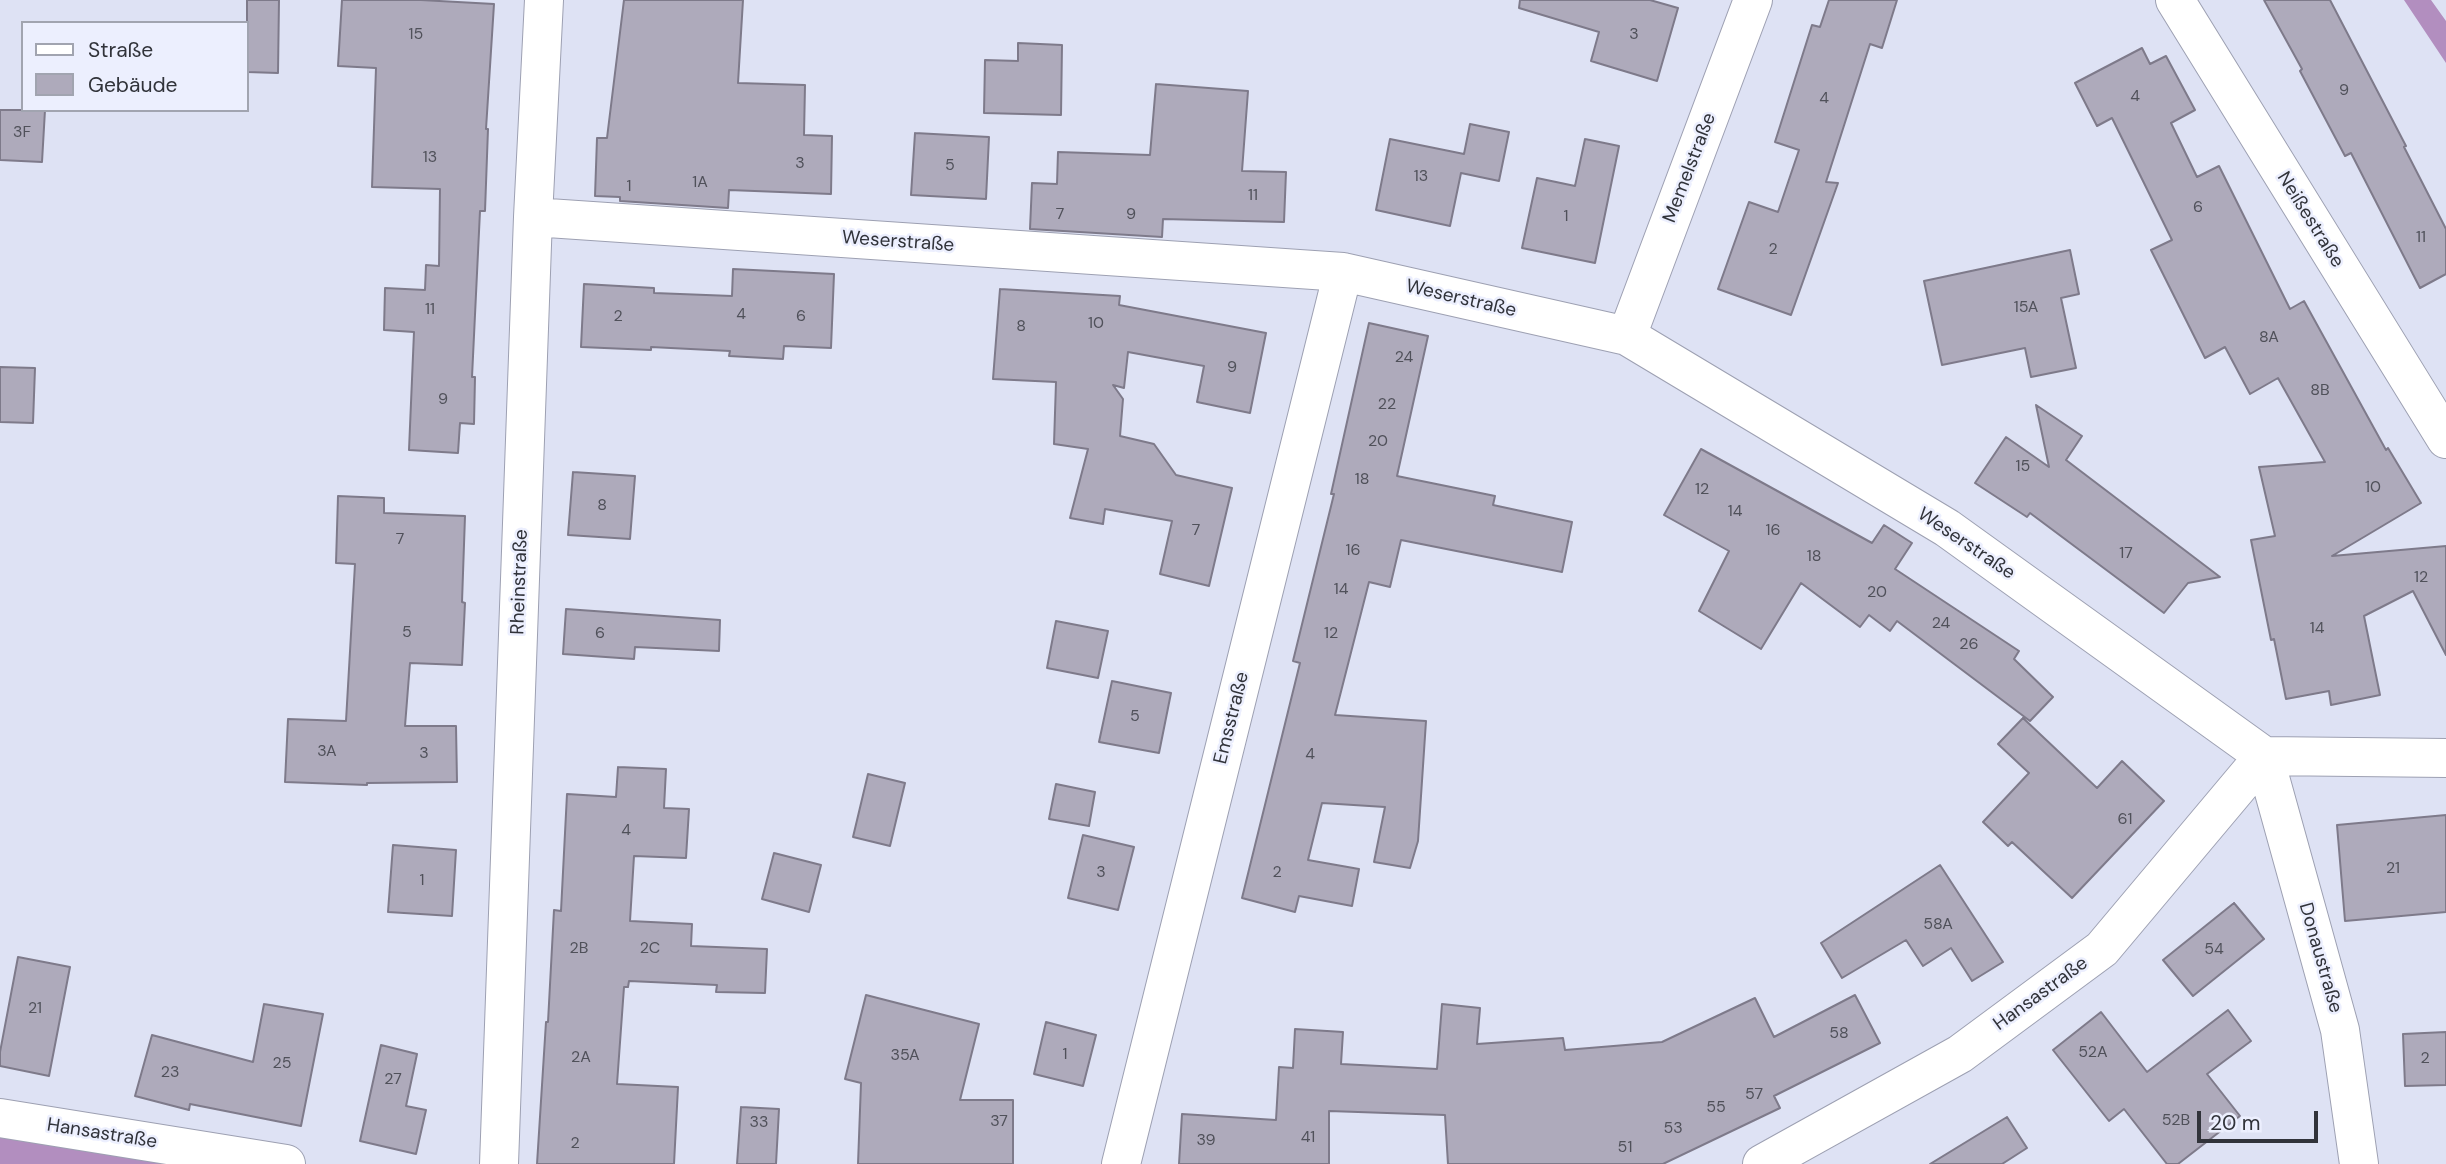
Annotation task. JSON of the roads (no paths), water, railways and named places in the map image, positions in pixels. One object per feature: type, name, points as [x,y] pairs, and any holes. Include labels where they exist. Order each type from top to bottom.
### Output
[{"type":"street","name":"Rheinstraße","points":[[499,1164],[533,216],[544,0]]},
{"type":"street","name":"Memelstraße","points":[[1627,336],[1753,0]]},
{"type":"street","name":"Neißestraße","points":[[2175,0],[2446,439]]},
{"type":"street","name":"Weserstraße","points":[[533,216],[1343,272],[1627,336],[1947,528],[2264,756]]},
{"type":"street","name":"Emsstraße","points":[[1121,1164],[1343,272]]},
{"type":"street","points":[[2264,756],[2446,758]]},
{"type":"street","name":"Hansastraße","points":[[1762,1164],[1960,1054],[2102,949],[2264,756]]},
{"type":"street","name":"Donaustraße","points":[[2264,756],[2340,1030],[2359,1164]]},
{"type":"street","name":"Hansastraße","points":[[0,1118],[286,1164]]}]
